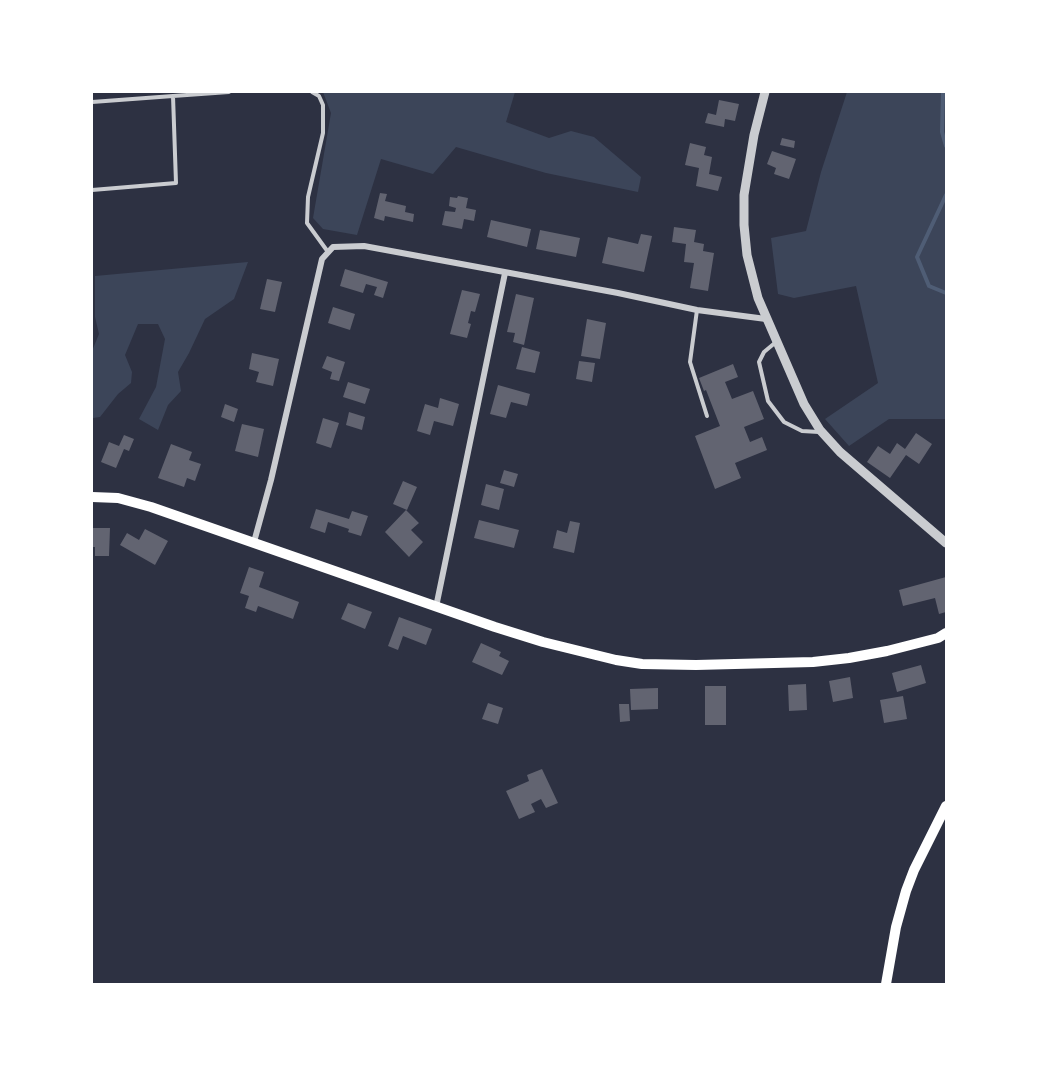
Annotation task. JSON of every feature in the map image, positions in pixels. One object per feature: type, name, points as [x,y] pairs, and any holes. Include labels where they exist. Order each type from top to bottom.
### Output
[{"type":"main road","points":[[92,497],[118,498],[134,502],[543,642],[591,655],[642,664],[764,665],[813,662],[877,653],[944,637]]},
{"type":"main road","points":[[886,984],[900,908],[914,870],[946,806]]},
{"type":"main road","points":[[934,833],[946,826]]},
{"type":"street","points":[[765,92],[748,165],[744,195],[744,225],[747,255],[766,319],[804,404],[821,432],[840,452],[946,543]]},
{"type":"street","points":[[254,542],[271,480],[314,288],[322,259],[331,249],[364,246],[697,310],[766,319]]},
{"type":"street","points":[[436,607],[505,273]]},
{"type":"lane","points":[[92,102],[229,92]]},
{"type":"lane","points":[[312,92],[319,96],[323,105],[323,133],[308,197],[307,223],[331,249]]},
{"type":"lane","points":[[92,190],[176,183],[173,96]]},
{"type":"lane","points":[[697,310],[690,362],[707,416]]},
{"type":"lane","points":[[776,341],[764,351],[759,362],[768,401],[783,422],[802,431],[821,432]]},
{"type":"shaded area","points":[[323,92],[515,92],[506,122],[549,138],[571,131],[594,137],[641,177],[638,192],[546,173],[456,147],[433,174],[381,159],[357,235],[323,229],[313,218],[331,113]]},
{"type":"shaded area","points":[[847,92],[946,92],[946,419],[889,419],[849,446],[825,419],[878,383],[856,286],[794,298],[778,294],[771,238],[806,231],[821,172]]},
{"type":"shaded area","points":[[248,262],[234,299],[205,319],[178,372],[181,391],[168,405],[158,430],[139,419],[156,387],[165,339],[158,324],[138,324],[125,355],[132,372],[131,383],[118,394],[100,417],[93,418],[92,351],[99,334],[95,317],[95,276]]},
{"type":"building","points":[[719,100],[739,104],[735,121],[725,119],[724,127],[705,123],[708,113],[716,115]]},
{"type":"building","points":[[782,138],[795,141],[794,148],[780,145]]},
{"type":"building","points":[[690,143],[706,147],[704,155],[712,157],[709,174],[722,177],[718,191],[696,186],[699,168],[685,165]]},
{"type":"building","points":[[772,151],[796,159],[789,179],[774,174],[776,168],[767,164]]},
{"type":"building","points":[[380,193],[387,194],[385,201],[406,206],[405,212],[414,214],[413,222],[385,216],[384,221],[374,218]]},
{"type":"building","points":[[458,196],[468,198],[466,208],[476,210],[474,221],[464,219],[462,229],[442,225],[445,211],[455,212],[456,208],[449,206],[450,197],[457,198]]},
{"type":"building","points":[[491,220],[531,229],[527,247],[487,237]]},
{"type":"building","points":[[674,227],[696,230],[694,242],[704,244],[703,251],[714,253],[708,291],[690,288],[694,263],[684,262],[686,244],[672,242]]},
{"type":"building","points":[[540,230],[580,238],[576,257],[536,249]]},
{"type":"building","points":[[641,234],[652,236],[644,272],[602,263],[608,237],[638,244]]},
{"type":"building","points":[[345,269],[388,282],[383,298],[374,295],[377,287],[366,284],[363,293],[340,286]]},
{"type":"building","points":[[267,279],[282,282],[275,312],[260,309]]},
{"type":"building","points":[[462,290],[480,294],[475,312],[471,311],[468,323],[471,324],[467,338],[450,334]]},
{"type":"building","points":[[516,294],[534,298],[524,345],[513,342],[515,333],[507,332]]},
{"type":"building","points":[[333,307],[355,314],[350,330],[328,323]]},
{"type":"building","points":[[587,319],[606,323],[600,359],[581,356]]},
{"type":"building","points":[[522,347],[540,352],[535,373],[516,369]]},
{"type":"building","points":[[252,353],[279,359],[273,386],[256,382],[259,372],[249,369]]},
{"type":"building","points":[[327,356],[345,362],[339,381],[330,379],[332,372],[322,368]]},
{"type":"building","points":[[579,361],[595,363],[592,382],[576,379]]},
{"type":"building","points":[[733,364],[738,377],[725,382],[732,399],[753,391],[764,419],[744,427],[750,442],[762,437],[767,450],[735,463],[741,478],[715,489],[695,436],[720,426],[699,378]]},
{"type":"building","points":[[348,382],[370,389],[365,404],[343,397]]},
{"type":"building","points":[[498,385],[530,394],[527,406],[511,402],[506,418],[490,414]]},
{"type":"building","points":[[440,398],[459,404],[453,426],[434,421],[430,435],[417,431],[425,404],[438,408]]},
{"type":"building","points":[[225,404],[238,409],[234,422],[221,417]]},
{"type":"building","points":[[349,412],[365,417],[362,430],[346,425]]},
{"type":"building","points":[[323,418],[339,423],[331,448],[316,443]]},
{"type":"building","points":[[242,424],[264,429],[258,457],[235,451]]},
{"type":"building","points":[[916,433],[932,444],[919,464],[906,455],[890,478],[867,462],[878,446],[890,454],[897,443],[905,449]]},
{"type":"building","points":[[124,435],[134,439],[129,451],[124,449],[116,468],[101,462],[109,442],[119,446]]},
{"type":"building","points":[[171,444],[192,452],[189,460],[201,464],[195,481],[187,478],[184,487],[158,478]]},
{"type":"building","points":[[504,470],[518,474],[514,487],[500,483]]},
{"type":"building","points":[[403,481],[417,487],[407,510],[393,504]]},
{"type":"building","points":[[486,484],[504,489],[499,510],[481,505]]},
{"type":"building","points":[[316,509],[349,519],[352,511],[368,516],[361,536],[328,522],[325,533],[310,528]]},
{"type":"building","points":[[406,510],[419,523],[411,530],[423,542],[409,557],[385,532]]},
{"type":"building","points":[[479,520],[519,530],[514,548],[474,538]]},
{"type":"building","points":[[570,521],[580,523],[574,553],[553,548],[557,530],[567,533]]},
{"type":"building","points":[[92,528],[110,528],[109,556],[95,556],[95,547],[92,547]]},
{"type":"building","points":[[145,529],[168,541],[155,565],[120,545],[127,533],[139,540]]},
{"type":"building","points":[[249,567],[264,572],[259,587],[299,602],[293,619],[258,606],[256,612],[245,608],[249,596],[240,593]]},
{"type":"building","points":[[946,577],[946,612],[939,614],[935,598],[903,606],[899,590]]},
{"type":"building","points":[[348,603],[372,612],[365,629],[341,619]]},
{"type":"building","points":[[399,617],[432,629],[426,645],[403,636],[398,650],[388,646]]},
{"type":"building","points":[[481,643],[501,652],[499,656],[509,661],[502,675],[472,662]]},
{"type":"building","points":[[921,665],[926,683],[897,692],[892,673]]},
{"type":"building","points":[[850,677],[853,698],[833,702],[829,681]]},
{"type":"building","points":[[806,684],[807,710],[789,711],[788,685]]},
{"type":"building","points":[[705,686],[726,686],[726,725],[705,725]]},
{"type":"building","points":[[658,688],[658,709],[631,710],[630,689]]},
{"type":"building","points":[[903,696],[907,719],[884,723],[880,700]]},
{"type":"building","points":[[488,703],[503,708],[498,724],[482,719]]},
{"type":"building","points":[[619,704],[629,704],[630,721],[620,722]]},
{"type":"building","points":[[542,769],[558,803],[546,808],[541,799],[531,804],[535,812],[519,819],[506,791],[529,781],[527,775]]},
{"type":"waterway","points":[[943,92],[942,132],[946,146]]},
{"type":"waterway","points":[[946,195],[917,257],[929,286],[946,293]]}]
